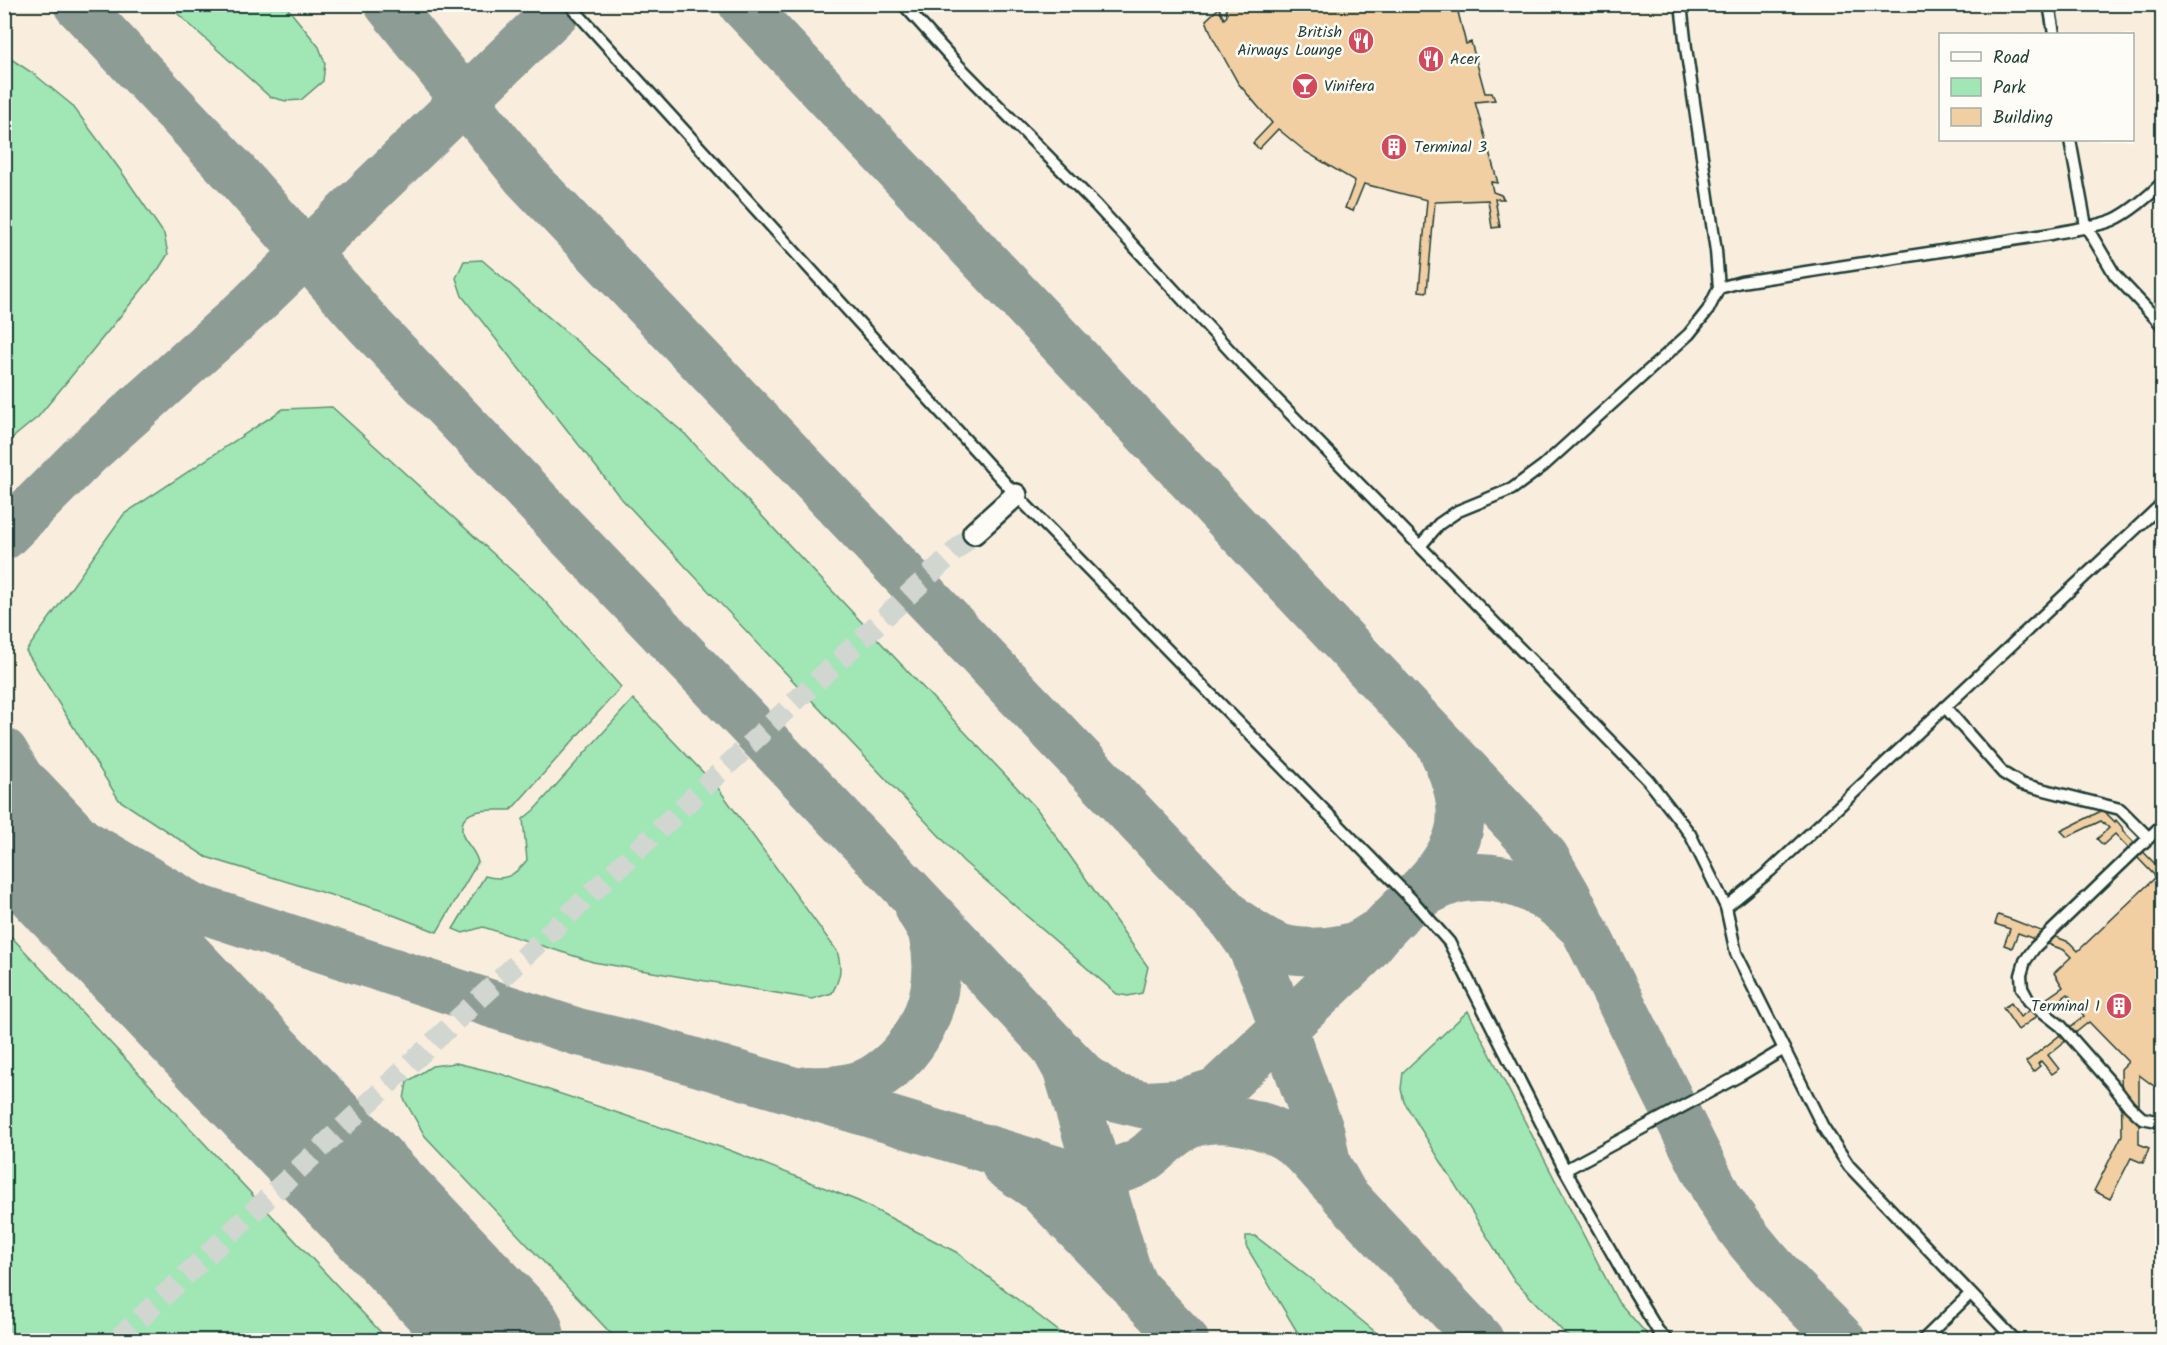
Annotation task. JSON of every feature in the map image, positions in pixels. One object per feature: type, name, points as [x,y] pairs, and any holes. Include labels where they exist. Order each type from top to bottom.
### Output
[{"type":"street","points":[[974,533],[1016,495]]},
{"type":"lane","points":[[569,4],[1016,495],[1412,900],[1449,942],[1565,1170],[1629,1283],[1658,1331],[1667,1341]]},
{"type":"lane","points":[[903,4],[958,65],[1095,204],[1244,366],[1648,780],[1690,834],[1726,907],[1736,953],[1823,1127],[1849,1166],[2015,1341]]},
{"type":"lane","points":[[1421,545],[1439,524],[1458,511],[1512,489],[1543,466],[1689,333],[1708,310],[1719,288],[1716,251],[1681,4]]},
{"type":"lane","points":[[2049,4],[2054,33]]},
{"type":"lane","points":[[2070,141],[2086,226],[2115,275],[2163,325]]},
{"type":"lane","points":[[1719,288],[1741,282],[2051,234],[2113,220],[2152,194],[2163,183]]},
{"type":"lane","points":[[1726,907],[1770,871],[2163,504]]},
{"type":"lane","points":[[1945,707],[2003,774],[2020,784],[2113,805],[2149,838]]},
{"type":"lane","points":[[2163,825],[2035,947],[2025,961],[2021,975],[2022,988],[2029,1001],[2061,1026],[2112,1083],[2129,1106],[2142,1118],[2163,1122]]},
{"type":"lane","points":[[1565,1170],[1739,1076],[1784,1049]]},
{"type":"lane","points":[[1923,1341],[1970,1294]]},
{"type":"shaded area","points":[[5,5],[2162,5],[2162,1340],[5,1340]]},
{"type":"green space","points":[[168,5],[285,5],[319,47],[325,63],[323,81],[301,100],[286,101],[270,97]]},
{"type":"green space","points":[[5,55],[34,74],[72,105],[164,234],[168,254],[158,270],[38,417],[5,444]]},
{"type":"green space","points":[[482,260],[685,434],[1037,809],[1148,967],[1142,993],[1128,996],[1117,994],[963,861],[619,496],[462,296],[456,278],[464,261]]},
{"type":"green space","points":[[332,407],[542,598],[621,687],[511,810],[480,811],[467,816],[463,822],[462,834],[478,862],[437,932],[380,910],[206,857],[119,800],[26,651],[124,514],[283,409]]},
{"type":"green space","points":[[633,699],[718,788],[837,951],[840,972],[832,993],[812,999],[593,962],[483,927],[463,933],[453,929],[485,876],[504,878],[518,870],[527,860],[523,819],[534,810]]},
{"type":"green space","points":[[5,930],[388,1340],[5,1340]]},
{"type":"green space","points":[[1468,1011],[1617,1300],[1652,1340],[1571,1340],[1514,1280],[1404,1102],[1401,1089],[1403,1072]]},
{"type":"green space","points":[[456,1063],[498,1073],[729,1150],[858,1201],[956,1252],[1070,1340],[617,1340],[425,1136],[404,1099],[407,1082],[432,1066]]},
{"type":"green space","points":[[1246,1236],[1255,1236],[1385,1340],[1302,1340],[1246,1246]]},
{"type":"building","name":"Terminal 3","points":[[1225,4],[1471,4],[1457,8],[1466,44],[1471,42],[1485,93],[1492,93],[1495,100],[1475,102],[1498,183],[1491,182],[1493,192],[1504,199],[1495,199],[1500,227],[1492,228],[1488,200],[1435,202],[1427,292],[1419,291],[1427,200],[1364,184],[1353,211],[1345,208],[1355,181],[1306,152],[1278,129],[1259,149],[1253,143],[1272,123],[1238,83],[1213,38],[1206,20],[1219,8],[1224,19],[1227,16]]},
{"type":"building","name":"Terminal 1","points":[[2103,810],[2115,822],[2116,820],[2123,831],[2162,871],[2162,1092],[2139,1075],[2139,1144],[2149,1148],[2143,1163],[2131,1158],[2110,1199],[2094,1191],[2122,1135],[2121,1069],[2128,1062],[2089,1022],[2048,1055],[2059,1069],[2052,1074],[2041,1061],[2038,1064],[2040,1066],[2033,1072],[2026,1062],[2084,1016],[2068,994],[2018,1030],[2003,1008],[2011,1003],[2020,1017],[2063,987],[2054,973],[2071,957],[2064,950],[2018,933],[2012,948],[2004,945],[2010,929],[1995,924],[1998,915],[2069,942],[2078,951],[2156,877],[2115,834],[2103,845],[2097,839],[2109,828],[2101,821],[2067,837],[2061,831]]},
{"type":"taxiway","points":[[77,4],[236,174],[371,327],[1053,1045],[1067,1070],[1127,1270],[1135,1288],[1185,1340]]},
{"type":"taxiway","points":[[388,4],[526,177],[1233,920],[1250,944],[1264,975],[1321,1133],[1327,1164],[1344,1195],[1480,1340]]},
{"type":"taxiway","points":[[4,536],[86,454],[251,306],[564,4]]},
{"type":"taxiway","points":[[742,4],[1545,857],[1567,895],[1717,1194],[1759,1253],[1842,1340]]},
{"type":"taxiway","points":[[1175,1131],[1361,955],[1443,864],[1457,838],[1461,815],[1455,781],[1442,749]]},
{"type":"taxiway","points":[[4,752],[44,820],[106,905],[312,1139]]},
{"type":"taxiway","points":[[4,793],[44,820],[194,907],[578,1032],[651,1049],[1067,1173],[1100,1173],[1131,1166],[1141,1161],[1174,1133],[1191,1124],[1217,1120],[1245,1122],[1273,1130],[1296,1144],[1334,1184]]},
{"type":"taxiway","points":[[1414,899],[1438,886],[1458,879],[1496,878],[1542,894],[1578,923]]},
{"type":"taxiway","points":[[808,1090],[840,1089],[857,1086],[871,1080],[889,1068],[917,1036],[933,996],[936,976],[936,954],[932,933],[919,909]]},
{"type":"taxiway","points":[[1233,920],[1269,943],[1299,951],[1318,952],[1345,948],[1359,944],[1377,933]]},
{"type":"taxiway","points":[[1061,1053],[1084,1077],[1112,1097],[1146,1105],[1180,1103],[1215,1092]]},
{"type":"taxiway","points":[[1005,1165],[1040,1189],[1125,1277]]},
{"type":"runway","points":[[4,814],[504,1340]]},
{"type":"tunnel","points":[[117,1340],[974,533]]},
{"type":"place","name":"British Airways Lounge","points":[[1361,41]]},
{"type":"place","name":"Acer","points":[[1431,59]]},
{"type":"place","name":"Vinifera","points":[[1305,86]]},
{"type":"place","name":"Terminal 3","points":[[1394,147]]},
{"type":"place","name":"Terminal 1","points":[[2119,1006]]}]
